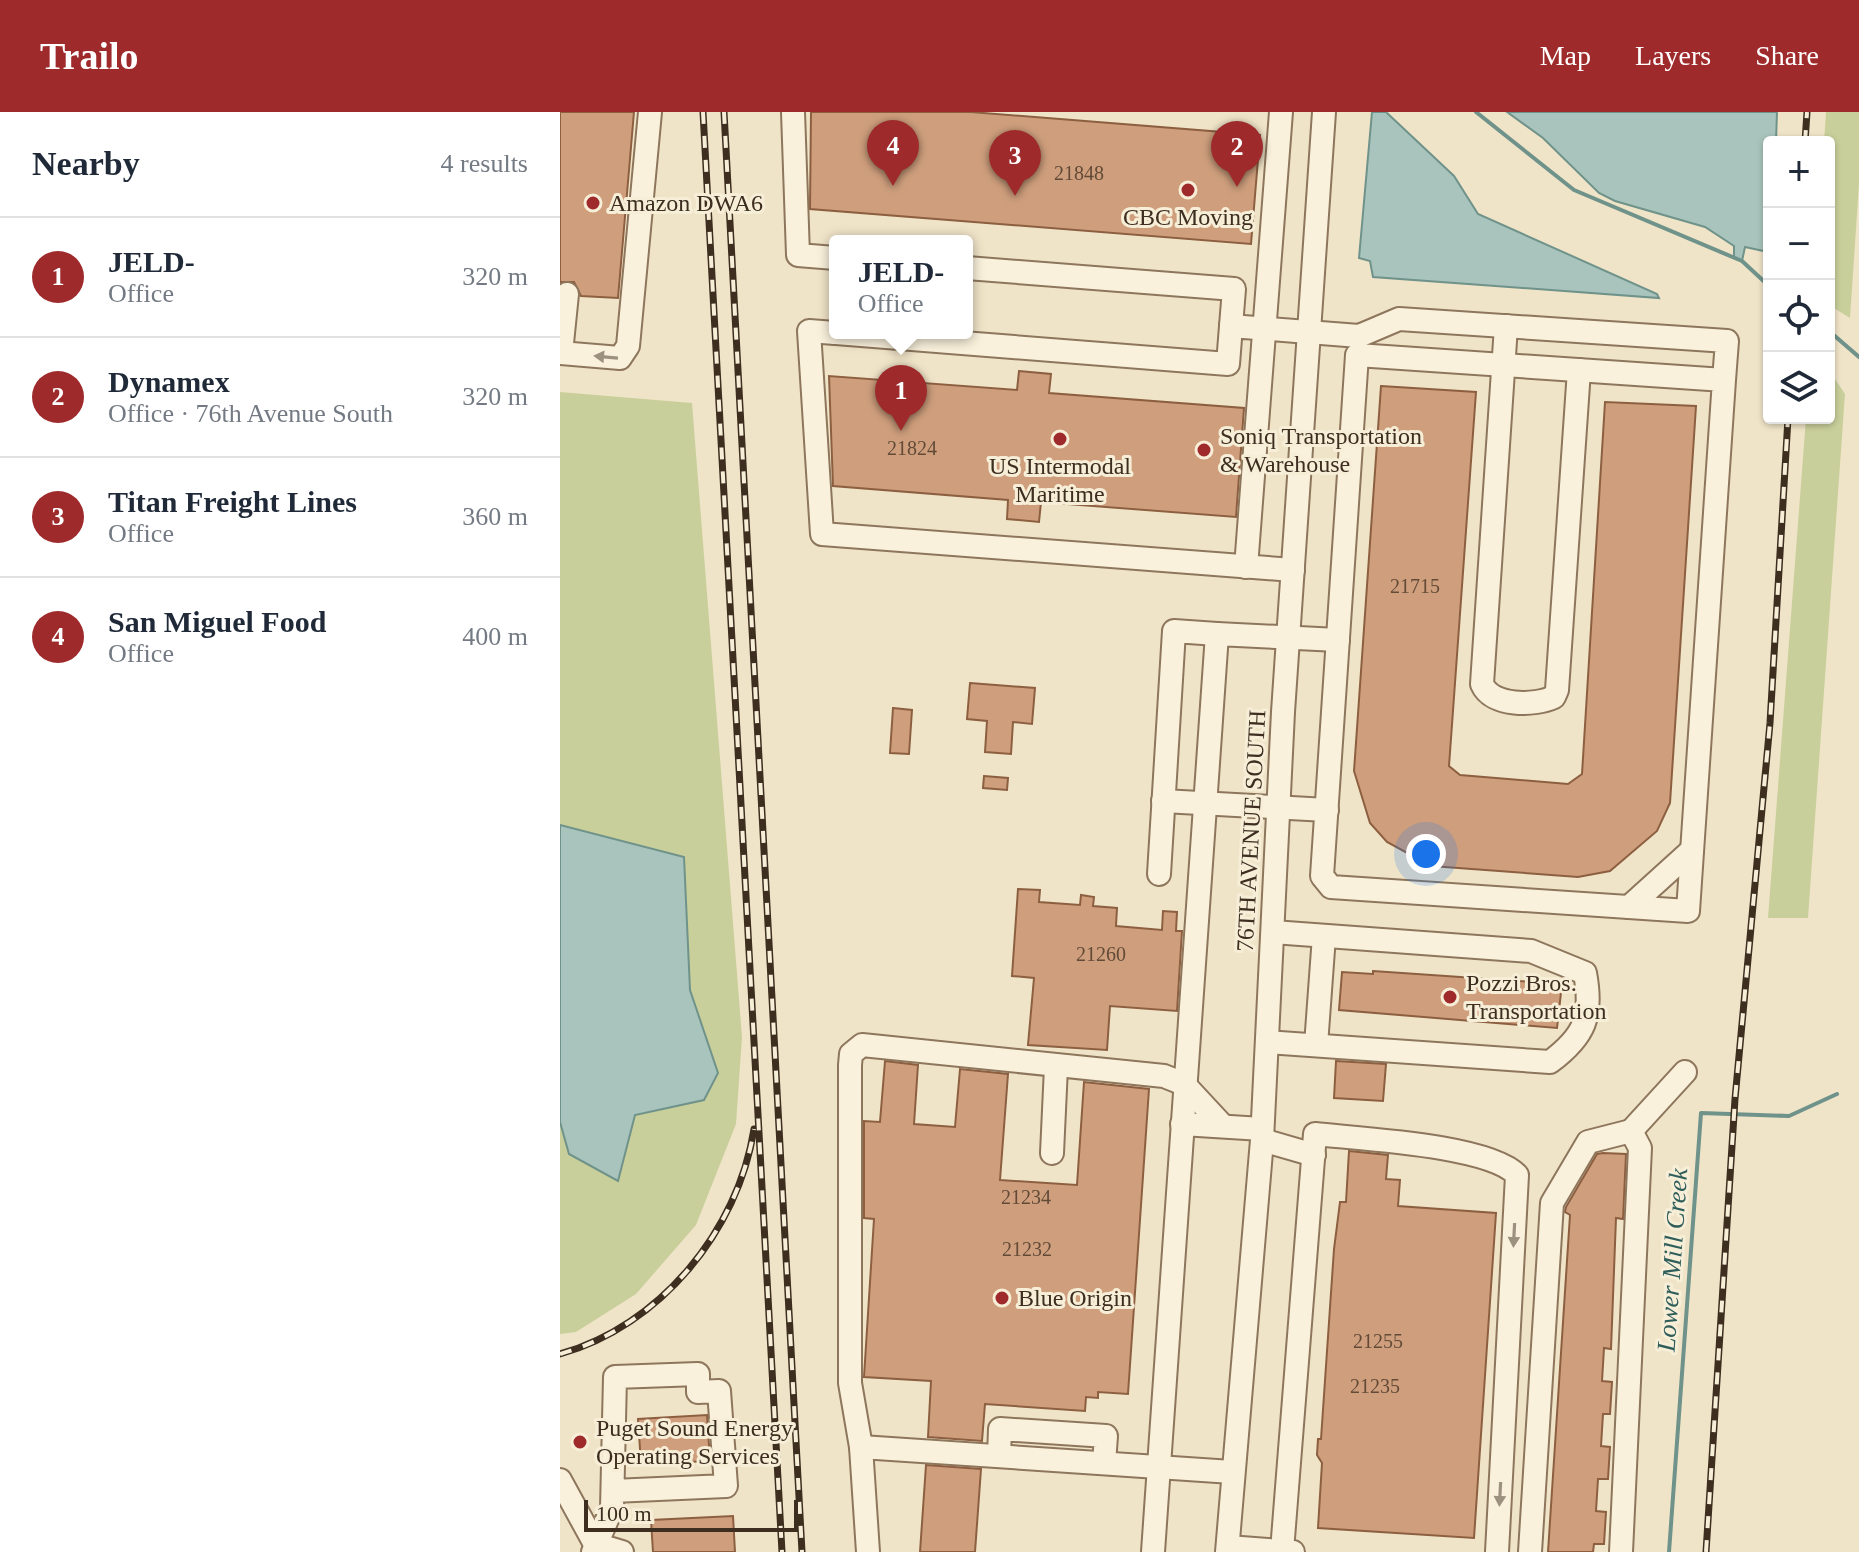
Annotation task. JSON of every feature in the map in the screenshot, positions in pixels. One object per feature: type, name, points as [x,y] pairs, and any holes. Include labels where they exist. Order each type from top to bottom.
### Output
[{"type":"street","points":[[567,294],[561,353],[620,358],[628,346],[650,112]]},
{"type":"street","points":[[793,112],[798,255],[829,258]]},
{"type":"street","points":[[1246,567],[1281,112]]},
{"type":"street","name":"76TH AVENUE SOUTH","points":[[1227,1549],[1262,1134],[1288,637],[1324,112]]},
{"type":"street","points":[[912,339],[1228,364],[1234,289],[973,268]]},
{"type":"street","points":[[1231,326],[1359,336],[1399,319],[1727,341],[1688,911],[1331,887],[1322,876],[1357,355],[1724,380]]},
{"type":"street","points":[[1506,326],[1482,684],[1494,697],[1510,701],[1541,702],[1554,697],[1557,690],[1579,370]]},
{"type":"street","points":[[829,332],[809,331],[822,534],[1293,570]]},
{"type":"street","points":[[1159,874],[1174,631],[1338,640]]},
{"type":"street","points":[[1153,1552],[1217,634]]},
{"type":"street","points":[[1163,801],[1327,810]]},
{"type":"street","points":[[1629,907],[1692,850]]},
{"type":"street","points":[[1267,1042],[1550,1062],[1575,1043],[1590,1002],[1585,973],[1531,951],[1273,932]]},
{"type":"street","points":[[1316,1045],[1324,936]]},
{"type":"street","points":[[868,1552],[861,1447],[850,1383],[851,1054],[862,1045],[985,1055],[1056,1067],[1145,1072],[1184,1084],[1223,1126]]},
{"type":"street","points":[[1052,1153],[1056,1067]]},
{"type":"street","points":[[1530,1552],[1552,1203],[1588,1142],[1631,1131],[1685,1072]]},
{"type":"street","points":[[1182,1124],[1223,1126],[1262,1134],[1314,1155]]},
{"type":"street","points":[[1621,1552],[1640,1148],[1631,1131]]},
{"type":"street","points":[[1282,1551],[1315,1134],[1470,1153],[1517,1175],[1497,1552]]},
{"type":"street","points":[[594,1548],[612,1508],[615,1377],[698,1374],[698,1392],[719,1391],[726,1486],[613,1491]]},
{"type":"street","points":[[861,1447],[1232,1472]]},
{"type":"street","points":[[560,1480],[594,1548]]},
{"type":"street","points":[[594,1548],[622,1552]]},
{"type":"street","points":[[1227,1549],[1294,1552]]},
{"type":"green space","points":[[1826,112],[1859,112],[1859,184],[1850,318],[1835,309],[1835,136],[1824,136]]},
{"type":"green space","points":[[1835,379],[1845,394],[1808,918],[1768,918],[1806,424],[1835,424]]},
{"type":"green space","points":[[560,392],[692,403],[742,1037],[736,1124],[696,1225],[636,1294],[576,1332],[560,1334]]},
{"type":"water","points":[[1372,112],[1386,112],[1454,176],[1478,214],[1657,294],[1659,298],[1373,277],[1370,261],[1359,258]]},
{"type":"water","points":[[1507,112],[1777,112],[1776,136],[1763,136],[1763,251],[1745,247],[1742,261],[1734,258],[1734,246],[1705,227],[1615,201],[1599,193],[1543,138]]},
{"type":"water","points":[[560,825],[684,857],[690,990],[718,1073],[704,1100],[635,1115],[618,1181],[569,1154],[560,1122]]},
{"type":"building","name":"Amazon DWA6","points":[[560,112],[634,112],[618,298],[581,296],[574,282],[560,282]]},
{"type":"building","points":[[811,112],[971,112],[1260,135],[1251,244],[810,209]]},
{"type":"building","points":[[1019,371],[1051,374],[1049,393],[1244,408],[1236,517],[1041,502],[1039,522],[1007,519],[1008,500],[833,486],[829,376],[1017,390]]},
{"type":"building","points":[[1381,386],[1476,392],[1449,766],[1460,775],[1568,784],[1582,774],[1605,402],[1696,406],[1670,803],[1657,831],[1610,871],[1578,877],[1431,866],[1387,842],[1370,823],[1354,771]]},
{"type":"building","points":[[970,683],[1035,688],[1032,724],[1013,722],[1011,754],[985,752],[987,721],[967,719]]},
{"type":"building","points":[[893,708],[912,710],[909,754],[890,753]]},
{"type":"building","points":[[984,776],[1008,778],[1007,790],[983,788]]},
{"type":"building","points":[[1018,889],[1040,890],[1039,902],[1080,905],[1081,895],[1094,897],[1093,906],[1117,908],[1116,926],[1162,930],[1163,911],[1177,912],[1176,931],[1182,931],[1177,1011],[1110,1006],[1107,1050],[1028,1045],[1034,978],[1012,976]]},
{"type":"building","name":"Pozzi Bros. Transportation","points":[[1373,971],[1562,984],[1557,1028],[1339,1010],[1342,972],[1373,974]]},
{"type":"building","name":"Blue Origin","points":[[885,1061],[918,1065],[914,1124],[955,1127],[960,1069],[1008,1074],[1000,1180],[1077,1185],[1084,1082],[1149,1089],[1128,1394],[1098,1392],[1098,1398],[1086,1397],[1085,1411],[985,1404],[982,1441],[928,1437],[931,1381],[864,1377],[874,1219],[864,1218],[864,1121],[880,1122]]},
{"type":"building","points":[[1336,1061],[1386,1064],[1383,1101],[1334,1098]]},
{"type":"building","points":[[1349,1151],[1388,1155],[1386,1179],[1400,1180],[1398,1206],[1496,1213],[1474,1538],[1318,1528],[1322,1463],[1317,1455],[1318,1439],[1321,1439],[1334,1249],[1340,1202],[1346,1202]]},
{"type":"building","points":[[1597,1154],[1626,1154],[1623,1219],[1616,1218],[1611,1349],[1604,1348],[1602,1381],[1612,1382],[1610,1414],[1603,1414],[1601,1446],[1610,1447],[1608,1479],[1598,1479],[1596,1511],[1606,1512],[1604,1544],[1594,1544],[1593,1552],[1548,1552],[1570,1215],[1565,1212]]},
{"type":"building","points":[[707,1415],[710,1461],[641,1464],[638,1419]]},
{"type":"building","points":[[926,1465],[981,1469],[975,1552],[920,1552]]},
{"type":"building","points":[[733,1516],[735,1552],[653,1552],[651,1520]]},
{"type":"waterway","name":"Lower Mill Creek","points":[[1476,112],[1574,190],[1742,261],[1763,280]]},
{"type":"waterway","name":"Lower Mill Creek","points":[[1835,336],[1859,357]]},
{"type":"waterway","name":"Lower Mill Creek","points":[[1669,1552],[1701,1113],[1789,1116],[1837,1094]]},
{"type":"railway","points":[[703,112],[782,1552]]},
{"type":"railway","points":[[724,112],[802,1552]]},
{"type":"railway","points":[[1805,136],[1807,112]]},
{"type":"railway","points":[[1706,1552],[1735,1099],[1770,723],[1788,424]]},
{"type":"railway","points":[[560,1354],[596,1340],[630,1321],[661,1297],[688,1269],[712,1238],[731,1203],[745,1167],[754,1129]]},
{"type":"place","name":"San Miguel Food","points":[[893,186]]},
{"type":"place","name":"Dynamex","points":[[1237,187]]},
{"type":"place","name":"CBC Moving","points":[[1188,190]]},
{"type":"place","name":"Titan Freight Lines","points":[[1015,196]]},
{"type":"place","name":"Amazon DWA6","points":[[593,203]]},
{"type":"place","name":"JELD-","points":[[901,431]]},
{"type":"place","name":"US Intermodal Maritime","points":[[1060,439]]},
{"type":"place","name":"Soniq Transportation & Warehouse","points":[[1204,450]]},
{"type":"place","name":"Pozzi Bros. Transportation","points":[[1450,997]]},
{"type":"place","name":"Blue Origin","points":[[1002,1298]]},
{"type":"place","name":"Puget Sound Energy Operating Services","points":[[580,1442]]}]
